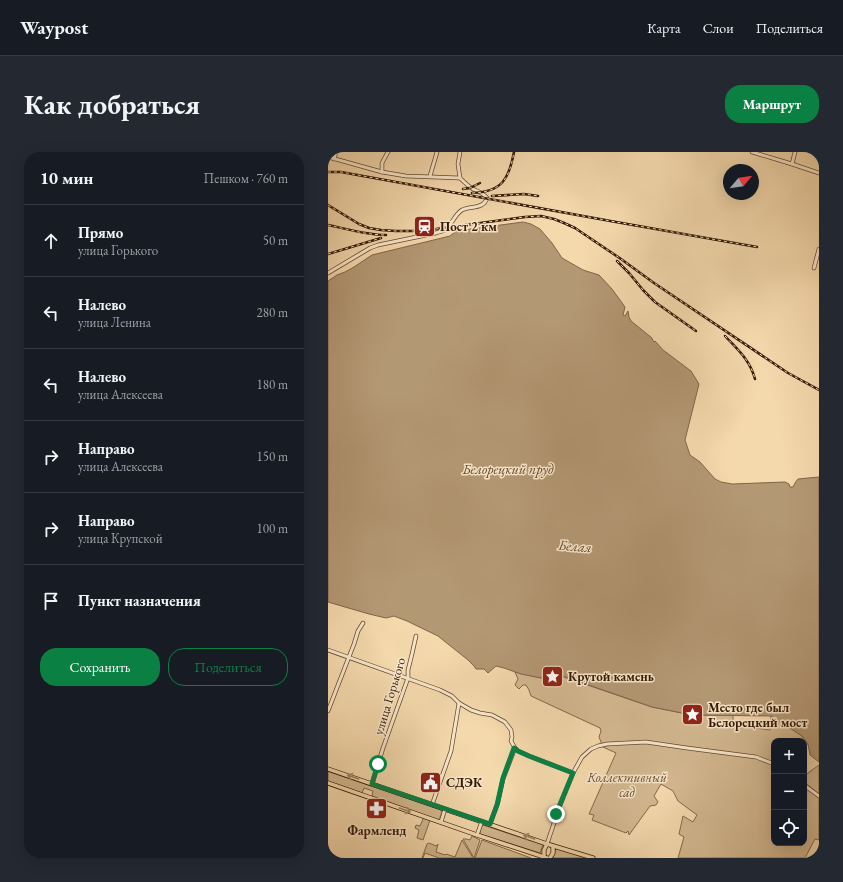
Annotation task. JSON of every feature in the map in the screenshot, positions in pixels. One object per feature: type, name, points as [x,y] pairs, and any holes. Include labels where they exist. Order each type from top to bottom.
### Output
[{"type":"main road","points":[[328,768],[432,805],[593,858]]},
{"type":"main road","points":[[328,784],[546,858]]},
{"type":"main road","points":[[546,858],[544,850],[547,844]]},
{"type":"main road","points":[[546,858],[553,853],[553,846]]},
{"type":"street","points":[[334,159],[336,152]]},
{"type":"street","points":[[382,172],[382,163],[388,152]]},
{"type":"street","points":[[430,176],[437,152]]},
{"type":"street","points":[[460,152],[458,164],[460,178]]},
{"type":"street","points":[[752,152],[819,173]]},
{"type":"street","points":[[792,164],[795,152]]},
{"type":"street","points":[[328,157],[382,172],[406,176],[460,178],[471,188],[481,192],[487,198],[486,203],[482,206],[462,210],[457,214],[445,230],[378,245],[370,248],[328,273]]},
{"type":"street","points":[[814,268],[819,249]]},
{"type":"street","points":[[328,711],[358,631],[363,624]]},
{"type":"street","name":"улица Горького","points":[[372,784],[381,753],[408,678],[408,670],[416,636]]},
{"type":"street","points":[[328,650],[446,693],[471,710],[492,715],[505,722],[511,730],[511,741],[514,748],[518,751],[573,773]]},
{"type":"street","points":[[432,805],[451,750],[460,703]]},
{"type":"street","points":[[547,844],[558,808],[573,773],[582,757],[591,749],[603,745],[646,742],[756,757],[771,763]]},
{"type":"street","points":[[490,824],[497,805],[503,778],[514,748]]},
{"type":"street","points":[[807,787],[819,796]]},
{"type":"street","points":[[441,822],[444,809]]},
{"type":"street","points":[[477,835],[482,821]]},
{"type":"green space","name":"Коллективный сад","points":[[515,672],[541,678],[554,686],[561,676],[652,707],[692,715],[733,715],[733,725],[770,730],[771,716],[804,738],[771,738],[771,846],[807,846],[807,789],[819,798],[819,840],[815,839],[805,858],[678,858],[684,837],[679,834],[683,816],[693,822],[697,815],[678,801],[673,791],[661,784],[654,796],[658,802],[656,805],[650,806],[629,835],[628,831],[626,833],[592,820],[594,815],[589,814],[616,753],[603,747],[599,737],[601,731],[600,728],[531,696],[526,685],[523,685],[519,689],[515,685],[518,679]]},
{"type":"green space","points":[[819,765],[819,794],[807,784],[807,774]]},
{"type":"green space","points":[[328,771],[441,810],[441,815],[438,820],[372,796],[373,791],[364,788],[362,793],[328,781]]},
{"type":"green space","points":[[424,817],[430,820],[423,840],[417,838],[419,830],[415,828],[416,825],[420,826]]},
{"type":"green space","points":[[483,825],[543,845],[540,853],[480,834],[480,830]]},
{"type":"green space","points":[[472,836],[480,840],[474,858],[463,839],[470,840]]},
{"type":"green space","points":[[462,840],[473,858],[439,858],[425,853],[422,858],[427,844],[429,843],[436,846],[438,844],[436,852],[455,857]]},
{"type":"green space","points":[[482,840],[531,858],[475,858]]},
{"type":"green space","points":[[556,848],[587,858],[554,858]]},
{"type":"water","name":"Белорецкий пруд","points":[[523,222],[531,224],[540,229],[562,258],[583,270],[599,275],[612,289],[625,307],[623,315],[625,316],[628,311],[631,321],[652,338],[653,341],[655,341],[663,350],[691,371],[699,384],[685,440],[690,455],[700,462],[715,479],[732,484],[785,482],[789,484],[790,487],[793,487],[798,479],[819,477],[819,762],[810,755],[807,738],[804,738],[771,716],[692,715],[652,707],[557,674],[548,674],[546,677],[542,676],[541,678],[521,674],[496,666],[488,673],[484,669],[476,669],[468,660],[438,636],[407,621],[394,616],[386,618],[369,614],[328,602],[328,281],[372,255],[450,236],[456,231]]},
{"type":"railway","points":[[472,193],[491,190],[497,187],[510,170],[514,152]]},
{"type":"railway","points":[[328,172],[341,172],[757,247]]},
{"type":"railway","points":[[463,189],[470,188],[480,183]]},
{"type":"railway","points":[[492,196],[524,194],[538,196]]},
{"type":"railway","points":[[328,205],[359,224],[369,228],[396,231],[436,229],[525,217],[541,216],[554,219],[575,228],[788,373],[819,390]]},
{"type":"railway","points":[[328,225],[364,233],[386,235]]},
{"type":"railway","points":[[328,254],[381,238]]},
{"type":"railway","points":[[617,261],[655,302],[696,331]]},
{"type":"railway","points":[[725,336],[747,361],[755,379]]},
{"type":"place","name":"Пост 2 км","points":[[425,226]]},
{"type":"place","name":"Крутой камень","points":[[552,676]]},
{"type":"place","name":"Место где был Белорецкий мост","points":[[692,714]]},
{"type":"place","name":"СДЭК","points":[[431,782]]},
{"type":"place","name":"Фармленд","points":[[377,808]]},
{"type":"route","points":[[378,764],[372,784],[490,824],[497,805],[503,778],[514,748],[529,756],[573,773],[556,814]]},
{"type":"water label","name":"Белая","points":[[575,546]]}]
